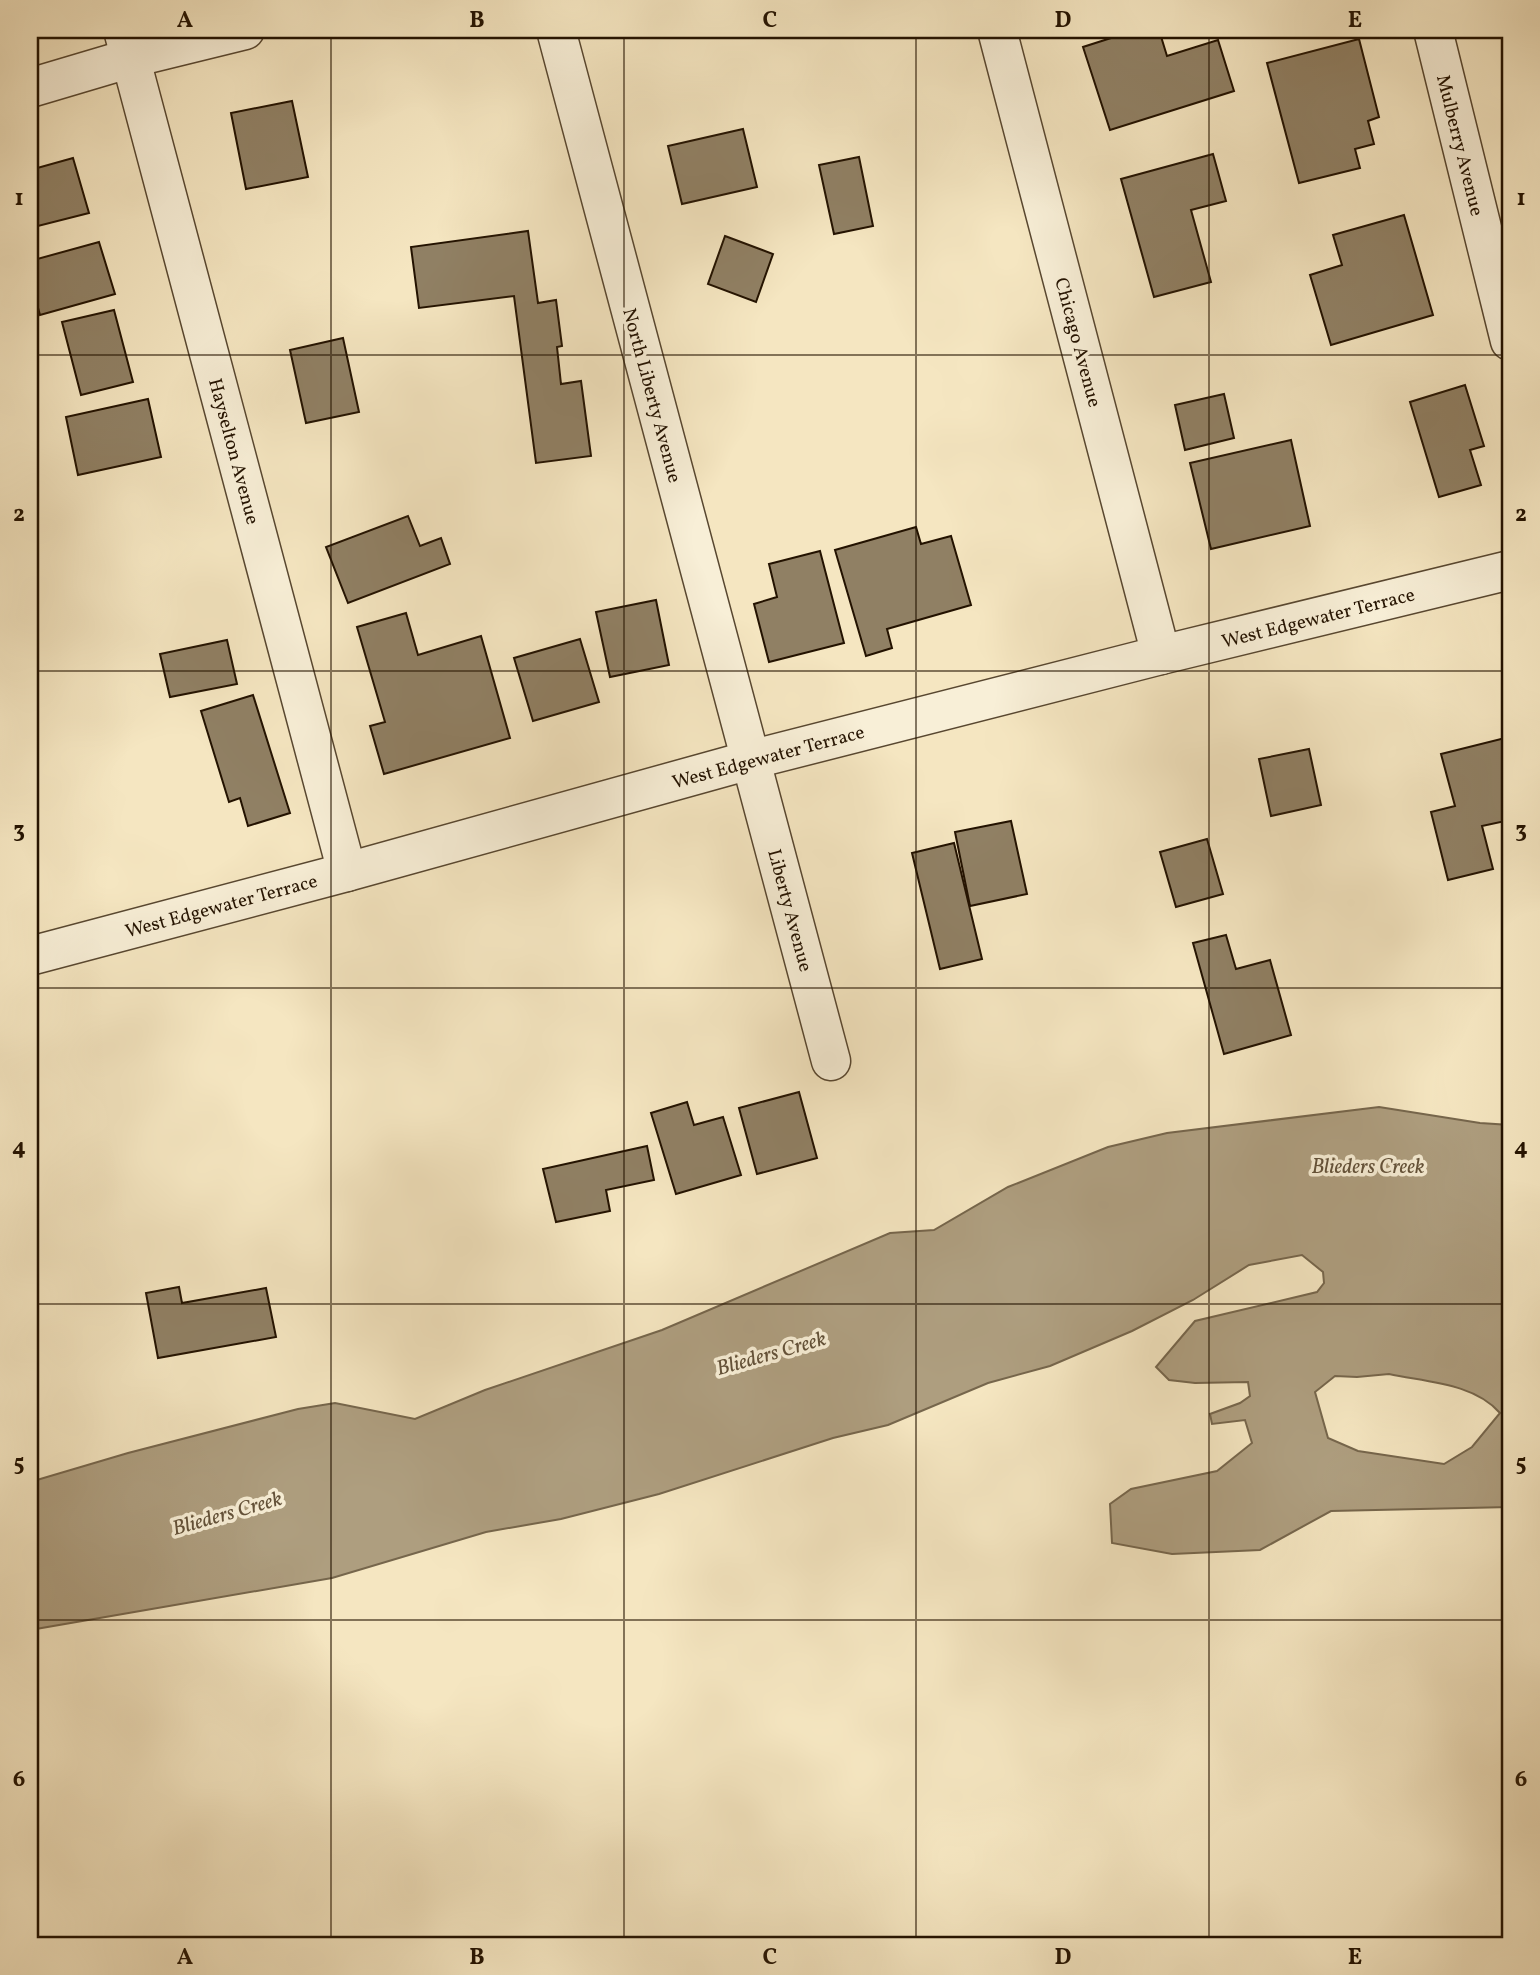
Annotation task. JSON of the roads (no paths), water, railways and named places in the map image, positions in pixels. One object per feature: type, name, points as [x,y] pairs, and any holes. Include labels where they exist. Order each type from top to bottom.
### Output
[{"type":"street","points":[[30,88],[127,44],[245,30]]},
{"type":"street","name":"North Liberty Avenue","points":[[556,30],[750,760]]},
{"type":"street","name":"Chicago Avenue","points":[[997,30],[1161,655]]},
{"type":"street","name":"Mulberry Avenue","points":[[1433,30],[1510,341]]},
{"type":"street","name":"Hayselton Avenue","points":[[127,44],[347,873]]},
{"type":"street","name":"West Edgewater Terrace","points":[[30,956],[347,873],[750,760],[1161,655],[1510,570]]},
{"type":"street","name":"Liberty Avenue","points":[[750,760],[831,1060]]},
{"type":"water","name":"Blieders Creek","points":[[1379,1107],[1480,1123],[1510,1125],[1510,1507],[1331,1511],[1260,1550],[1172,1554],[1112,1543],[1110,1504],[1131,1489],[1217,1471],[1252,1443],[1245,1420],[1212,1424],[1210,1414],[1240,1403],[1250,1396],[1248,1382],[1195,1383],[1169,1380],[1156,1367],[1195,1321],[1317,1292],[1324,1283],[1323,1272],[1302,1255],[1249,1265],[1193,1300],[1132,1331],[1050,1366],[988,1383],[888,1425],[833,1438],[659,1494],[561,1519],[486,1532],[332,1578],[30,1630],[30,1482],[128,1453],[298,1409],[335,1403],[415,1419],[485,1390],[662,1330],[890,1233],[934,1230],[1008,1187],[1108,1147],[1167,1133]],"holes":[[[1389,1374],[1449,1385],[1477,1395],[1500,1413],[1472,1447],[1444,1464],[1358,1451],[1328,1438],[1315,1392],[1335,1376]]]}]
